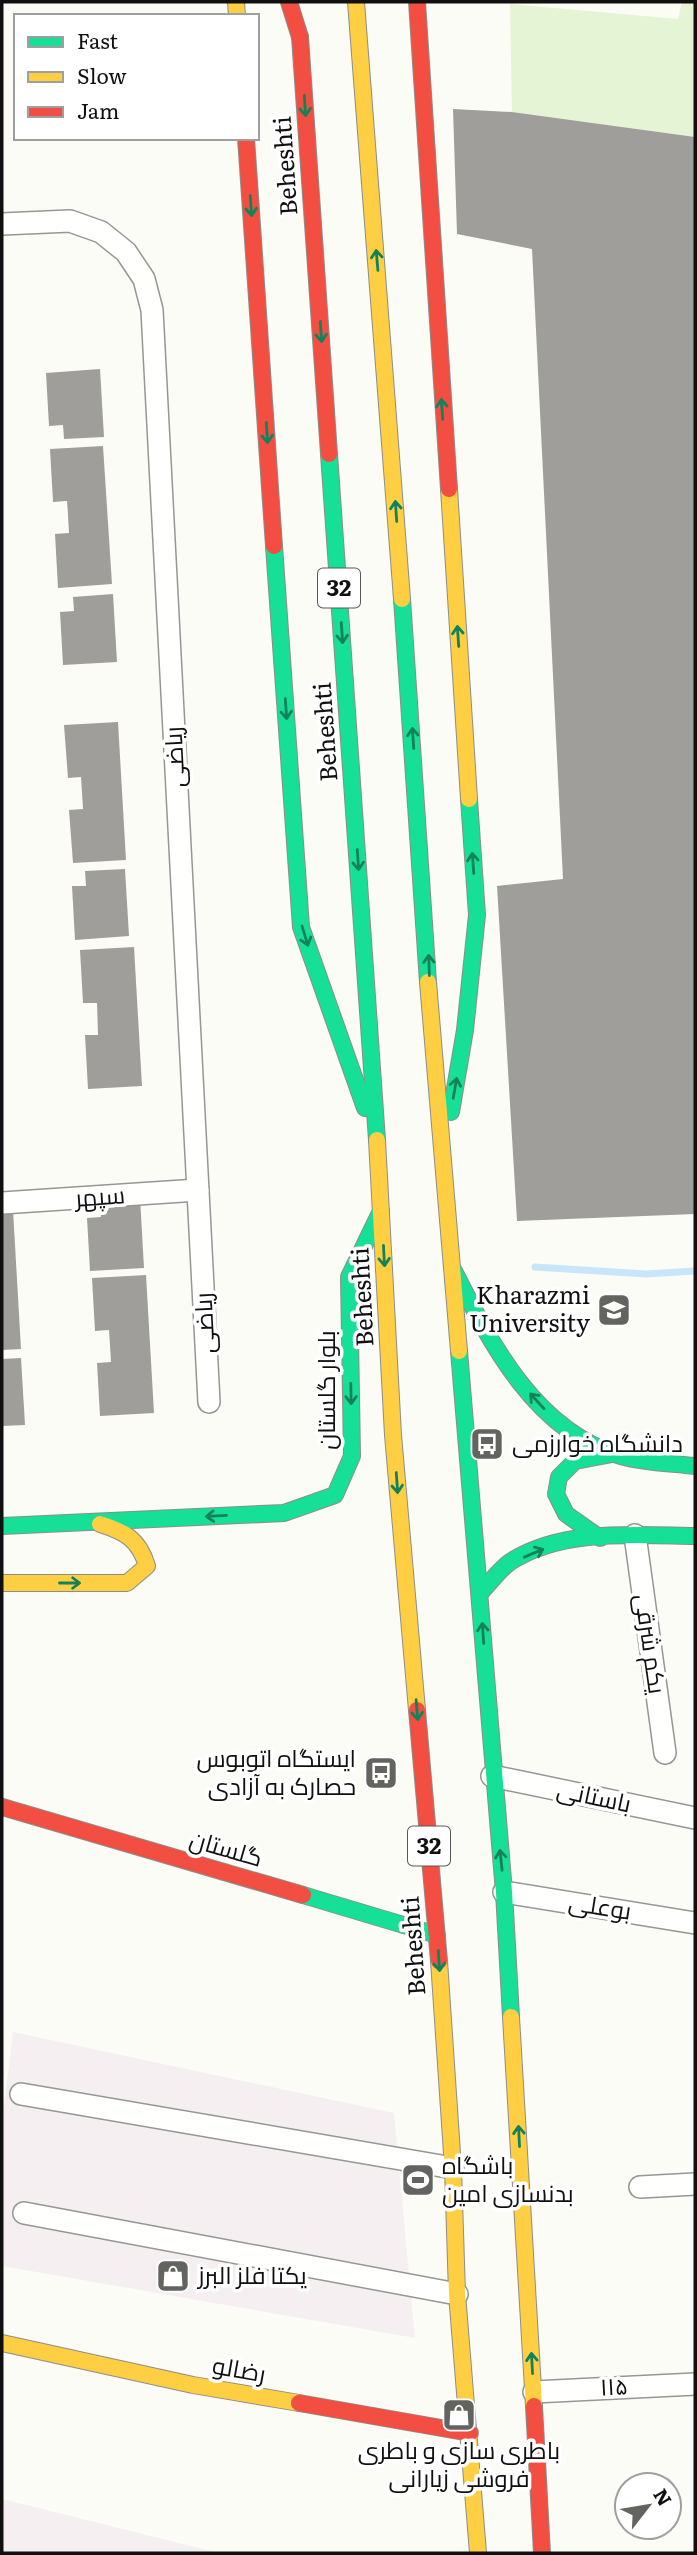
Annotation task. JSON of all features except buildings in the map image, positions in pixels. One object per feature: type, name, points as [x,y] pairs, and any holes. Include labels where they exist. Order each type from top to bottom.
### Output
[{"type":"main road","points":[[289,2],[300,37]]},
{"type":"main road","name":"32","points":[[298,2],[300,37]]},
{"type":"main road","points":[[356,2],[426,919],[431,1033],[480,1592],[492,1776],[505,1892],[541,2553]]},
{"type":"main road","points":[[418,2],[477,915],[465,1030],[443,1156]]},
{"type":"main road","points":[[367,140],[376,31]]},
{"type":"main road","name":"Beheshti","points":[[300,37],[377,1139],[398,1504],[437,1935],[453,2168],[457,2294],[478,2553]]},
{"type":"main road","points":[[246,140],[301,927],[342,1050],[377,1139]]},
{"type":"main road","name":"بلوار گلستان","points":[[2,1526],[284,1513],[335,1495],[352,1456],[349,1277],[381,1211]]},
{"type":"main road","points":[[452,1267],[486,1336],[540,1406],[575,1434],[612,1454]]},
{"type":"main road","points":[[600,1538],[566,1514],[556,1494],[559,1476],[575,1461],[612,1454],[695,1466]]},
{"type":"main road","name":"بلوار گلستان","points":[[2,1583],[127,1583],[147,1566],[143,1549],[129,1534],[92,1522]]},
{"type":"main road","points":[[480,1592],[511,1562],[554,1545],[635,1535],[695,1536]]},
{"type":"main road","name":"گلستان","points":[[2,1807],[437,1935]]},
{"type":"main road","name":"رضالو","points":[[2,2343],[193,2385],[470,2433]]},
{"type":"street","name":"ریاضی","points":[[2,224],[70,221],[101,232],[126,252],[144,279],[152,310],[209,1402]]},
{"type":"street","name":"سپهر","points":[[2,1203],[198,1190]]},
{"type":"street","name":"یکم شرقی","points":[[635,1535],[665,1753]]},
{"type":"street","name":"باستانی","points":[[492,1776],[695,1818]]},
{"type":"street","name":"بوعلی","points":[[505,1892],[695,1923]]},
{"type":"street","points":[[21,2094],[453,2168]]},
{"type":"street","points":[[640,2187],[695,2184]]},
{"type":"street","points":[[24,2213],[457,2294]]},
{"type":"street","name":"۱۱۵","points":[[534,2392],[695,2384]]},
{"type":"shaded area","points":[[13,2032],[394,2113],[415,2338],[2,2266],[2,2122]]},
{"type":"shaded area","points":[[2,2499],[219,2553],[2,2553]]},
{"type":"green space","points":[[682,2],[695,2],[695,137],[512,112],[510,4],[678,19]]},
{"type":"waterway","points":[[535,1267],[646,1274],[695,1271]]},
{"type":"traffic: fast","points":[[329,454],[377,1140]]},
{"type":"traffic: fast","points":[[274,546],[301,927],[365,1108]]},
{"type":"traffic: fast","points":[[402,599],[428,982]]},
{"type":"traffic: fast","points":[[451,1112],[465,1030],[477,915],[469,799]]},
{"type":"traffic: fast","points":[[2,1526],[284,1513],[335,1495],[352,1456],[349,1277],[381,1211]]},
{"type":"traffic: fast","points":[[454,1271],[484,1327],[520,1382],[564,1427],[591,1444],[621,1456],[695,1466]]},
{"type":"traffic: fast","points":[[459,1351],[504,1892],[511,2017]]},
{"type":"traffic: fast","points":[[600,1538],[566,1514],[556,1494],[559,1477],[575,1461],[612,1454]]},
{"type":"traffic: fast","points":[[480,1593],[510,1562],[553,1543],[600,1536],[695,1536]]},
{"type":"traffic: fast","points":[[303,1895],[437,1935]]},
{"type":"traffic: slow","points":[[236,2],[237,14]]},
{"type":"traffic: slow","points":[[356,2],[402,599]]},
{"type":"traffic: slow","points":[[449,489],[469,799]]},
{"type":"traffic: slow","points":[[428,982],[459,1351]]},
{"type":"traffic: slow","points":[[377,1140],[393,1435],[417,1710]]},
{"type":"traffic: slow","points":[[2,1583],[127,1583],[147,1566],[144,1557],[130,1538],[100,1524]]},
{"type":"traffic: slow","points":[[439,1961],[453,2168],[457,2294],[478,2553]]},
{"type":"traffic: slow","points":[[511,2017],[534,2406]]},
{"type":"traffic: slow","points":[[2,2343],[193,2385],[299,2403]]},
{"type":"traffic: jam","points":[[289,2],[300,37]]},
{"type":"traffic: jam","points":[[417,2],[449,489]]},
{"type":"traffic: jam","points":[[300,37],[329,454]]},
{"type":"traffic: jam","points":[[246,140],[274,546]]},
{"type":"traffic: jam","points":[[417,1710],[439,1961]]},
{"type":"traffic: jam","points":[[2,1807],[303,1895]]},
{"type":"traffic: jam","points":[[299,2403],[470,2433]]},
{"type":"traffic: jam","points":[[534,2406],[542,2553]]},
{"type":"place","name":"Kharazmi University","points":[[614,1310]]},
{"type":"place","name":"دانشگاه خوارزمی","points":[[487,1444]]},
{"type":"place","name":"ایستگاه اتوبوس حصارک به آزادی","points":[[381,1773]]},
{"type":"place","name":"باشگاه بدنسازی امین","points":[[418,2180]]},
{"type":"place","name":"یکتا فلز البرز","points":[[173,2276]]},
{"type":"place","name":"باطری سازی و باطری فروشی زیارانی","points":[[459,2415]]}]
